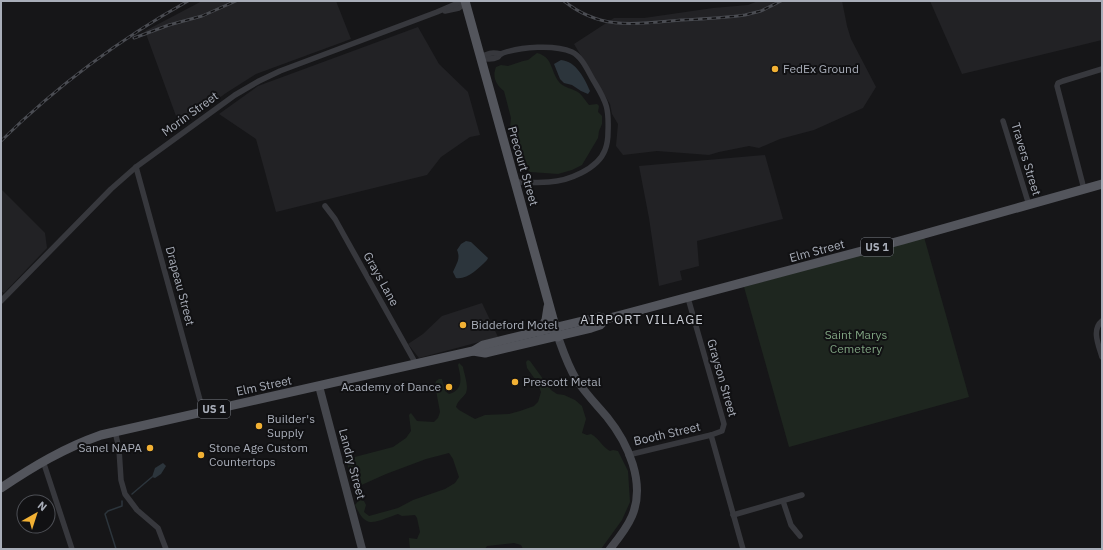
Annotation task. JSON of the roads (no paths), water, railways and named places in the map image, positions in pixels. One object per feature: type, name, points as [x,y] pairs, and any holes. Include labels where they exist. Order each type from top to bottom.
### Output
[{"type":"main road","name":"Precourt Street","points":[[465,2],[557,333]]},
{"type":"main road","name":"Elm Street","points":[[473,351],[485,353],[557,333],[599,317],[606,319],[688,298],[1102,184]]},
{"type":"main road","points":[[539,332],[546,320],[548,304]]},
{"type":"main road","name":"Elm Street","points":[[2,485],[78,443],[115,431],[473,351],[483,345],[539,332],[557,333]]},
{"type":"street","name":"Morin Street","points":[[1,301],[111,189],[136,167],[229,99],[259,81],[280,71],[458,3],[465,2]]},
{"type":"street","points":[[480,58],[486,54],[495,52],[501,54],[514,50],[539,48],[562,49],[574,53],[580,59],[602,95],[607,107],[609,116],[607,142],[605,150],[598,161],[575,175],[558,181],[515,182]]},
{"type":"street","points":[[1084,189],[1057,86],[1058,83],[1063,81],[1102,69]]},
{"type":"street","name":"Travers Street","points":[[1003,121],[1029,204]]},
{"type":"street","name":"Drapeau Street","points":[[136,167],[203,411]]},
{"type":"street","name":"Grays Lane","points":[[325,206],[340,227],[416,364]]},
{"type":"street","name":"Grayson Street","points":[[688,298],[724,424],[722,431],[711,435]]},
{"type":"street","points":[[1102,321],[1098,326],[1096,334],[1102,357]]},
{"type":"street","points":[[557,333],[566,360],[576,379],[583,390],[612,424],[622,441],[636,480],[638,489],[636,505],[630,522],[610,549]]},
{"type":"street","name":"Landry Street","points":[[319,386],[362,549]]},
{"type":"street","points":[[115,431],[119,449],[121,480],[125,494],[137,510],[158,528],[166,549]]},
{"type":"street","points":[[711,435],[743,549]]},
{"type":"street","name":"Booth Street","points":[[628,455],[711,435]]},
{"type":"street","points":[[43,461],[72,549]]},
{"type":"street","points":[[733,515],[802,495]]},
{"type":"street","points":[[783,501],[791,525],[800,536]]},
{"type":"waterway","points":[[132,494],[152,477]]},
{"type":"waterway","points":[[116,549],[105,514],[108,511],[122,506],[122,501]]},
{"type":"railway","points":[[1,141],[44,101],[114,47],[188,1]]},
{"type":"railway","points":[[134,38],[169,25],[202,16],[236,1]]},
{"type":"railway","points":[[564,1],[578,11],[592,17],[606,21],[635,24],[745,15],[761,11],[781,1]]},
{"type":"place","name":"FedEx Ground","points":[[775,69]]},
{"type":"place","name":"Biddeford Motel","points":[[463,325]]},
{"type":"place","name":"Prescott Metal","points":[[515,382]]},
{"type":"place","name":"Academy of Dance","points":[[449,387]]},
{"type":"place","name":"Builder's Supply","points":[[259,426]]},
{"type":"place","name":"Sanel NAPA","points":[[150,448]]},
{"type":"place","name":"Stone Age Custom Countertops","points":[[201,455]]},
{"type":"district","name":"AIRPORT VILLAGE","points":[[642,319]]},
{"type":"park label","name":"Saint Marys Cemetery","points":[[856,342]]}]
